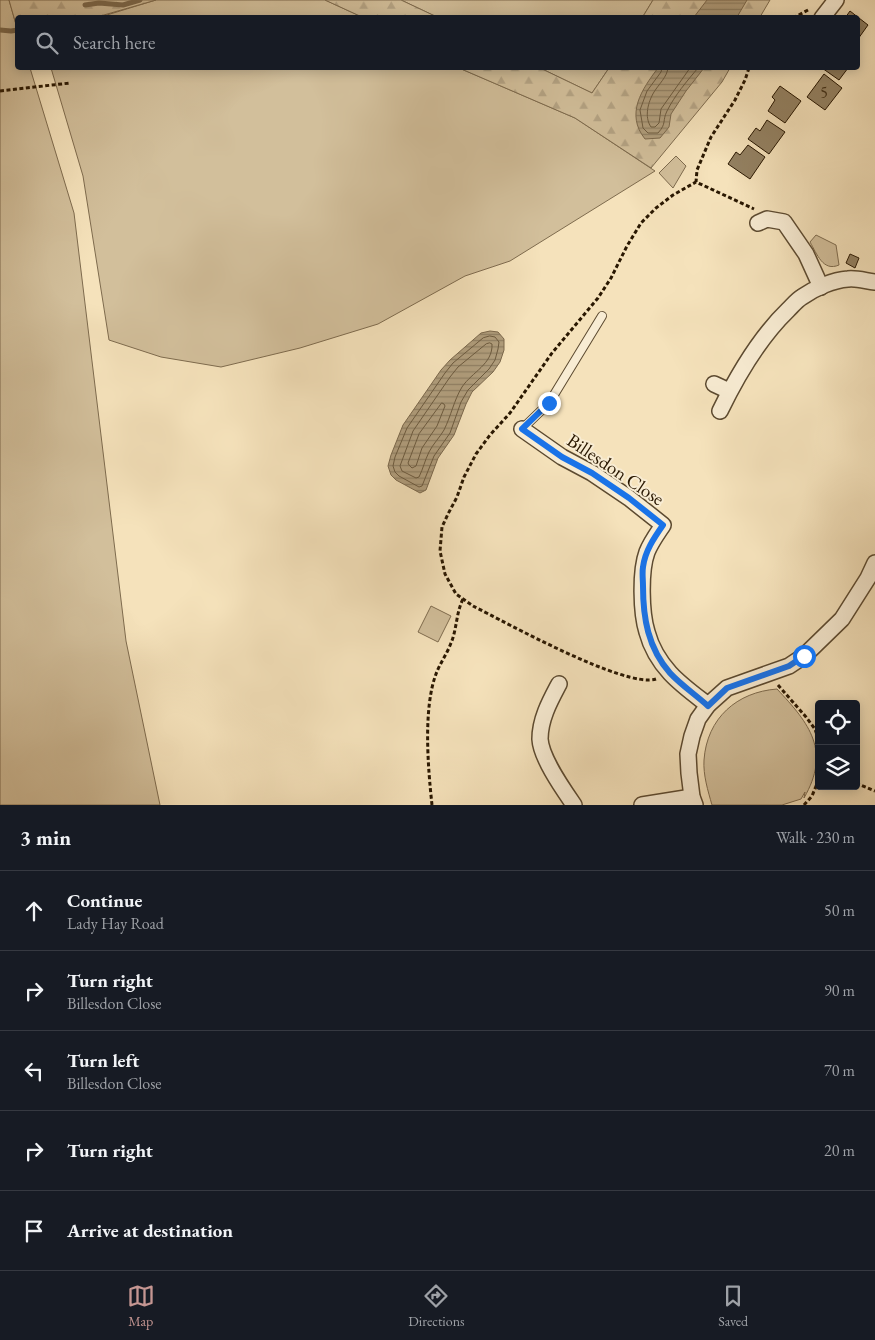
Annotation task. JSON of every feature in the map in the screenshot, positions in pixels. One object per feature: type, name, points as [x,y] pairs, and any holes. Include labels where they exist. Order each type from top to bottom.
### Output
[{"type":"street","points":[[824,15],[836,0]]},
{"type":"street","points":[[763,221],[784,222],[806,254],[821,287]]},
{"type":"street","points":[[720,411],[729,391],[760,342],[780,318],[802,297],[821,287],[849,279],[875,282]]},
{"type":"street","points":[[714,384],[729,391]]},
{"type":"street","name":"Billesdon Close","points":[[522,429],[562,457],[592,473],[629,498],[663,525],[647,552],[643,567],[647,632],[655,651],[670,672],[708,706]]},
{"type":"street","points":[[642,805],[693,801],[688,754],[698,719],[708,706],[727,688],[789,666],[804,656],[842,619],[868,578],[875,563]]},
{"type":"street","points":[[559,684],[547,706],[540,740],[546,759],[557,780],[574,805]]},
{"type":"lane","points":[[522,429],[549,403],[602,316]]},
{"type":"path","points":[[749,70],[735,100],[711,137],[696,170],[696,182],[761,212],[763,221]]},
{"type":"path","points":[[0,91],[70,82]]},
{"type":"path","points":[[432,805],[428,737],[430,700],[435,676],[452,642],[459,606],[463,599]]},
{"type":"path","points":[[768,674],[806,717],[815,731]]},
{"type":"path","points":[[860,785],[875,791]]},
{"type":"path","points":[[804,805],[812,796],[815,789]]},
{"type":"green space","points":[[0,0],[9,0],[15,21],[15,70],[31,70],[74,213],[126,641],[160,805],[0,805]]},
{"type":"green space","points":[[9,0],[156,0],[104,15],[15,15],[15,21]]},
{"type":"green space","points":[[156,0],[325,0],[358,15],[107,15]]},
{"type":"green space","points":[[325,0],[401,0],[433,15],[358,15]]},
{"type":"green space","points":[[401,0],[653,0],[644,15],[433,15]]},
{"type":"green space","points":[[653,0],[770,0],[761,15],[644,15]]},
{"type":"green space","points":[[52,70],[464,70],[575,118],[655,171],[510,261],[465,276],[378,324],[300,348],[221,367],[161,357],[109,340],[83,176]]},
{"type":"green space","points":[[464,70],[544,70],[592,93],[608,70],[729,70],[722,82],[651,168],[575,118]]},
{"type":"green space","points":[[544,70],[608,70],[592,93]]},
{"type":"green space","points":[[676,156],[686,166],[673,188],[659,173]]},
{"type":"green space","points":[[816,235],[836,245],[839,265],[833,267],[821,261],[810,242]]},
{"type":"green space","points":[[431,606],[451,616],[438,642],[418,632]]},
{"type":"green space","points":[[777,689],[807,726],[815,748],[815,770],[812,781],[804,798],[805,792],[801,799],[782,805],[712,805],[704,766],[706,745],[711,732],[718,720],[737,702],[749,695]]},
{"type":"water","points":[[707,0],[747,0],[738,15],[696,15]]},
{"type":"water","points":[[656,70],[702,70],[671,114],[669,127],[660,138],[645,139],[639,130],[636,120],[638,102],[646,84]]},
{"type":"water","points":[[498,332],[504,339],[504,350],[500,362],[493,372],[472,392],[454,435],[438,458],[426,490],[420,493],[396,480],[391,475],[388,466],[403,425],[450,360],[481,333]]},
{"type":"building","points":[[850,11],[855,15],[847,15]]},
{"type":"building","points":[[860,19],[868,25],[860,36]]},
{"type":"building","points":[[825,70],[846,70],[839,80]]},
{"type":"building","points":[[824,74],[842,88],[825,110],[807,97]]},
{"type":"building","points":[[780,86],[801,101],[785,123],[768,111],[775,100],[772,97]]},
{"type":"building","points":[[767,120],[785,132],[769,154],[748,139],[756,128],[760,131]]},
{"type":"building","points":[[748,145],[765,157],[750,179],[728,164],[736,152],[740,155]]},
{"type":"building","points":[[850,254],[859,258],[855,268],[846,263]]},
{"type":"waterway","points":[[85,5],[99,3],[123,5],[140,0]]},
{"type":"waterway","points":[[0,30],[15,30]]},
{"type":"route","points":[[549,403],[522,429],[562,457],[592,473],[629,498],[663,525],[647,552],[643,567],[644,612],[647,632],[655,651],[670,672],[708,706],[727,688],[789,666],[804,656]]}]
